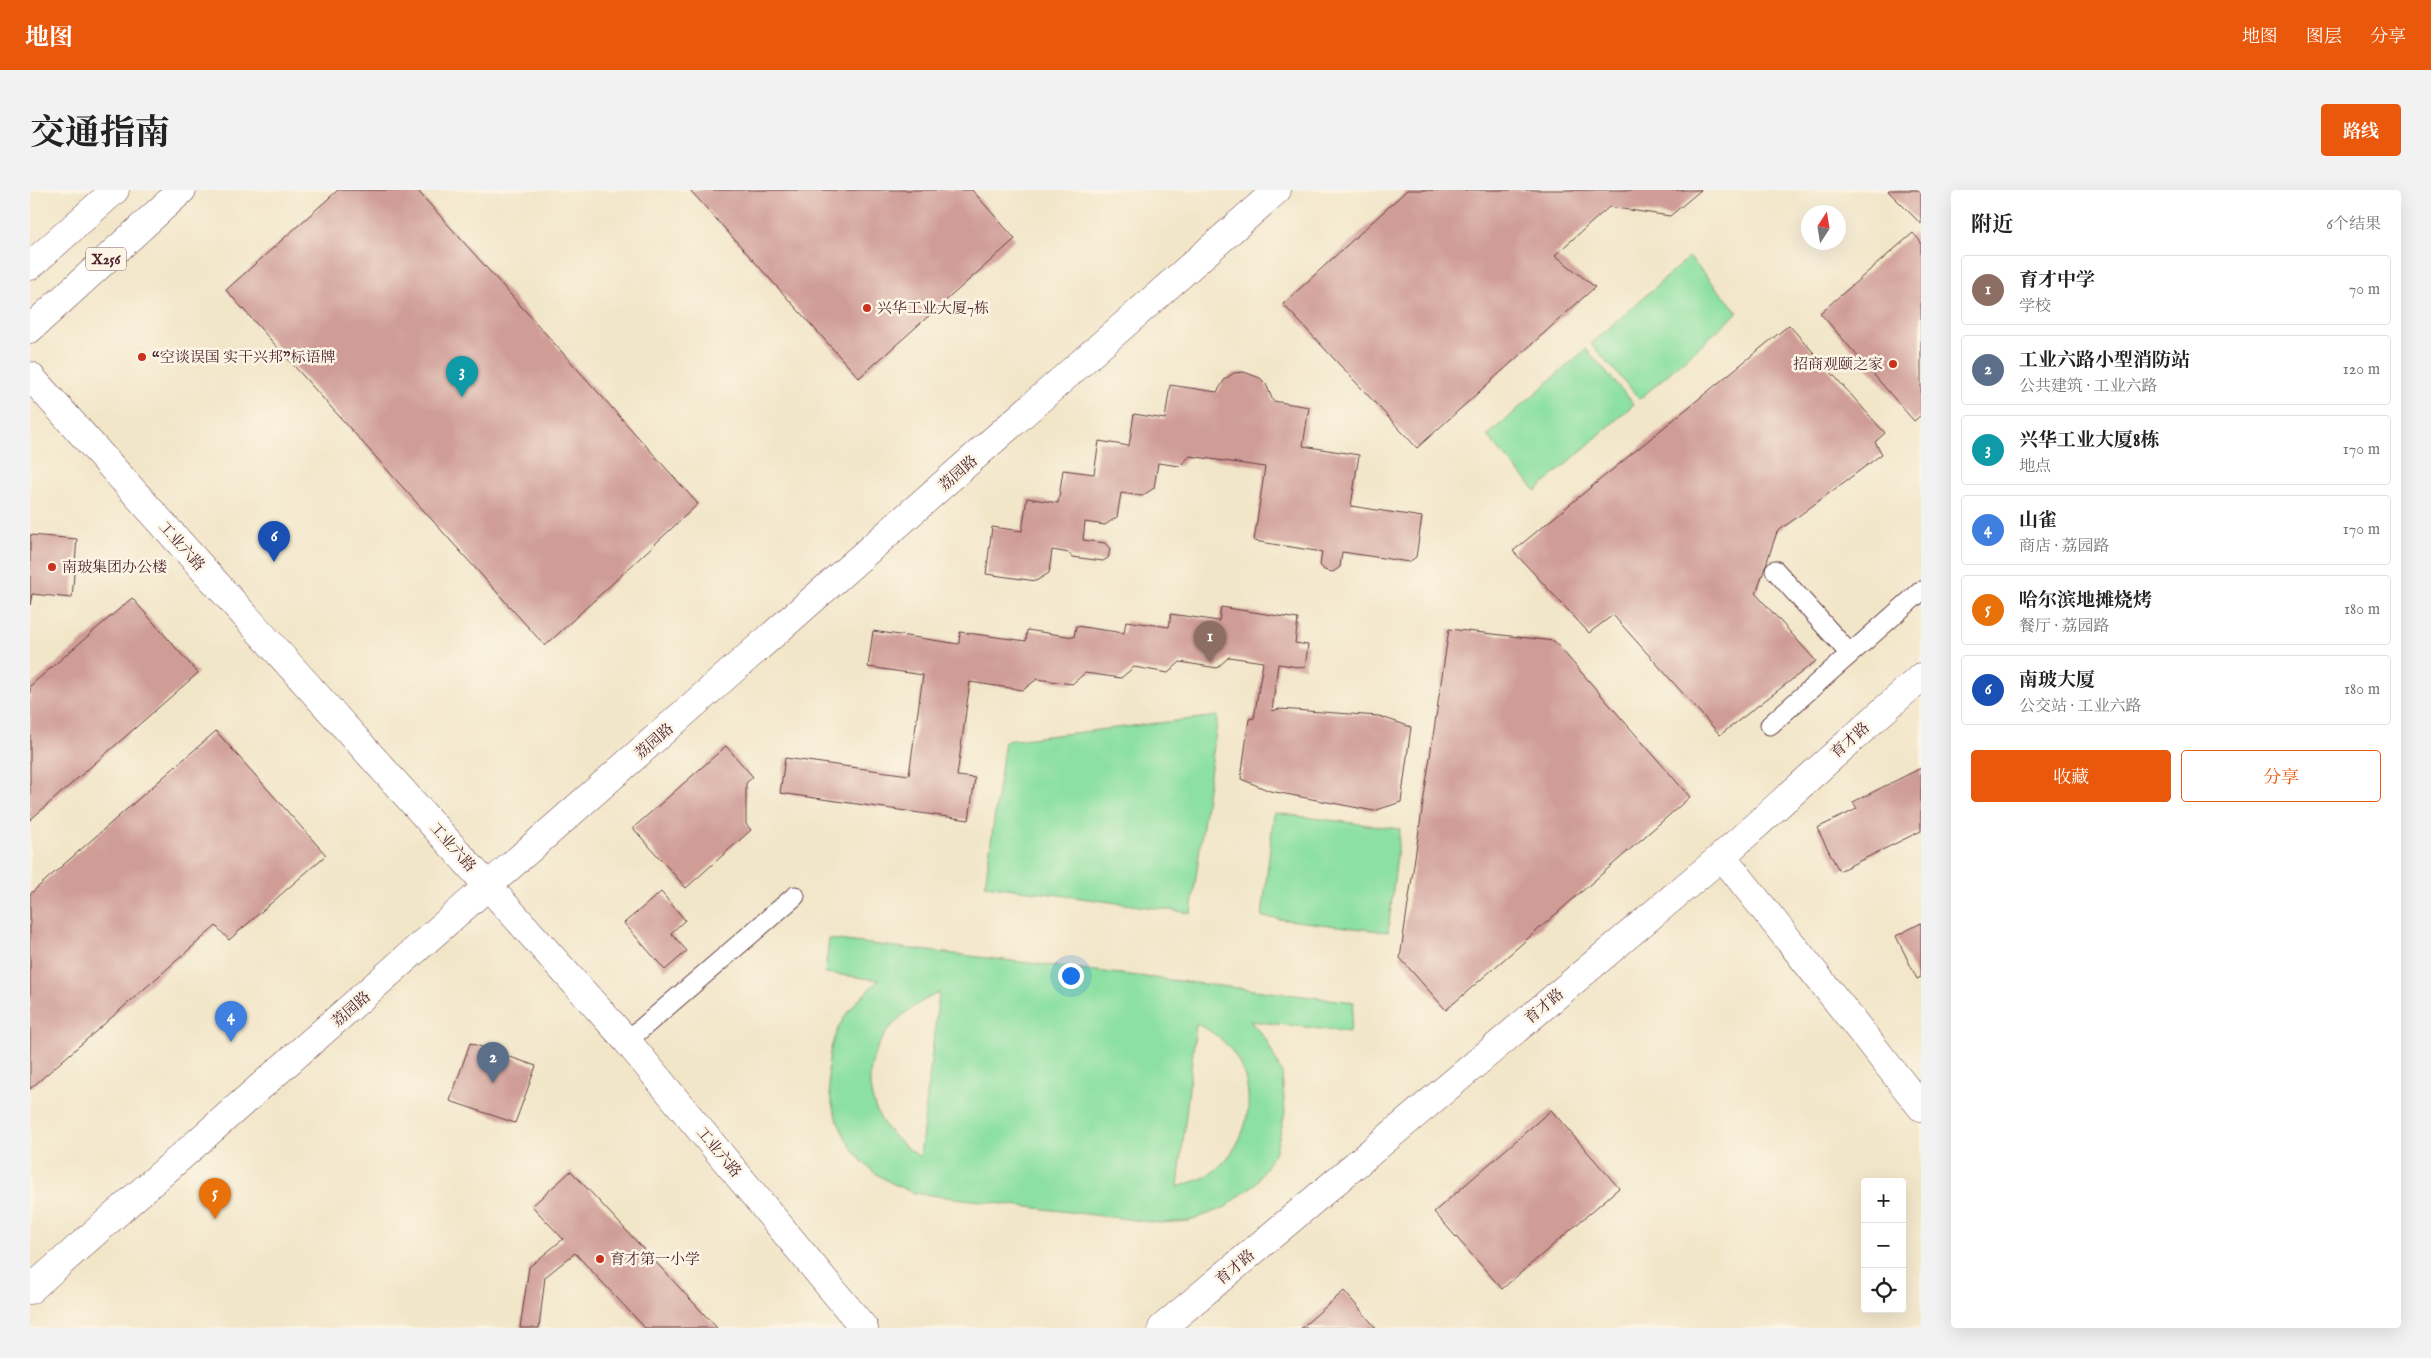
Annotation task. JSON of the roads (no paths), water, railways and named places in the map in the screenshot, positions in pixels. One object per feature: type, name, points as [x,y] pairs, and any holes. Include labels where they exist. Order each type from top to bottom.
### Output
[{"type":"street","points":[[30,266],[115,190]]},
{"type":"street","name":"X256","points":[[30,329],[182,190]]},
{"type":"street","name":"荔园路","points":[[30,1290],[1277,190]]},
{"type":"street","name":"工业六路","points":[[30,376],[627,1041],[864,1328]]},
{"type":"street","name":"育才路","points":[[1162,1328],[1722,856],[1921,677]]},
{"type":"street","points":[[1722,856],[1921,1107]]},
{"type":"lane","points":[[1775,570],[1850,654]]},
{"type":"lane","points":[[1770,725],[1921,591]]},
{"type":"lane","points":[[627,1041],[795,896]]},
{"type":"place","name":"兴华工业大厦7栋","points":[[867,308]]},
{"type":"place","name":"“空谈误国 实干兴邦”标语牌","points":[[142,357]]},
{"type":"place","name":"招商观颐之家","points":[[1893,364]]},
{"type":"place","name":"兴华工业大厦8栋","points":[[462,397]]},
{"type":"place","name":"南玻大厦","points":[[274,562]]},
{"type":"place","name":"南玻集团办公楼","points":[[52,567]]},
{"type":"place","name":"育才中学","points":[[1210,662]]},
{"type":"place","name":"山雀","points":[[231,1042]]},
{"type":"place","name":"工业六路小型消防站","points":[[493,1083]]},
{"type":"place","name":"哈尔滨地摊烧烤","points":[[215,1219]]},
{"type":"place","name":"育才第一小学","points":[[600,1259]]}]
